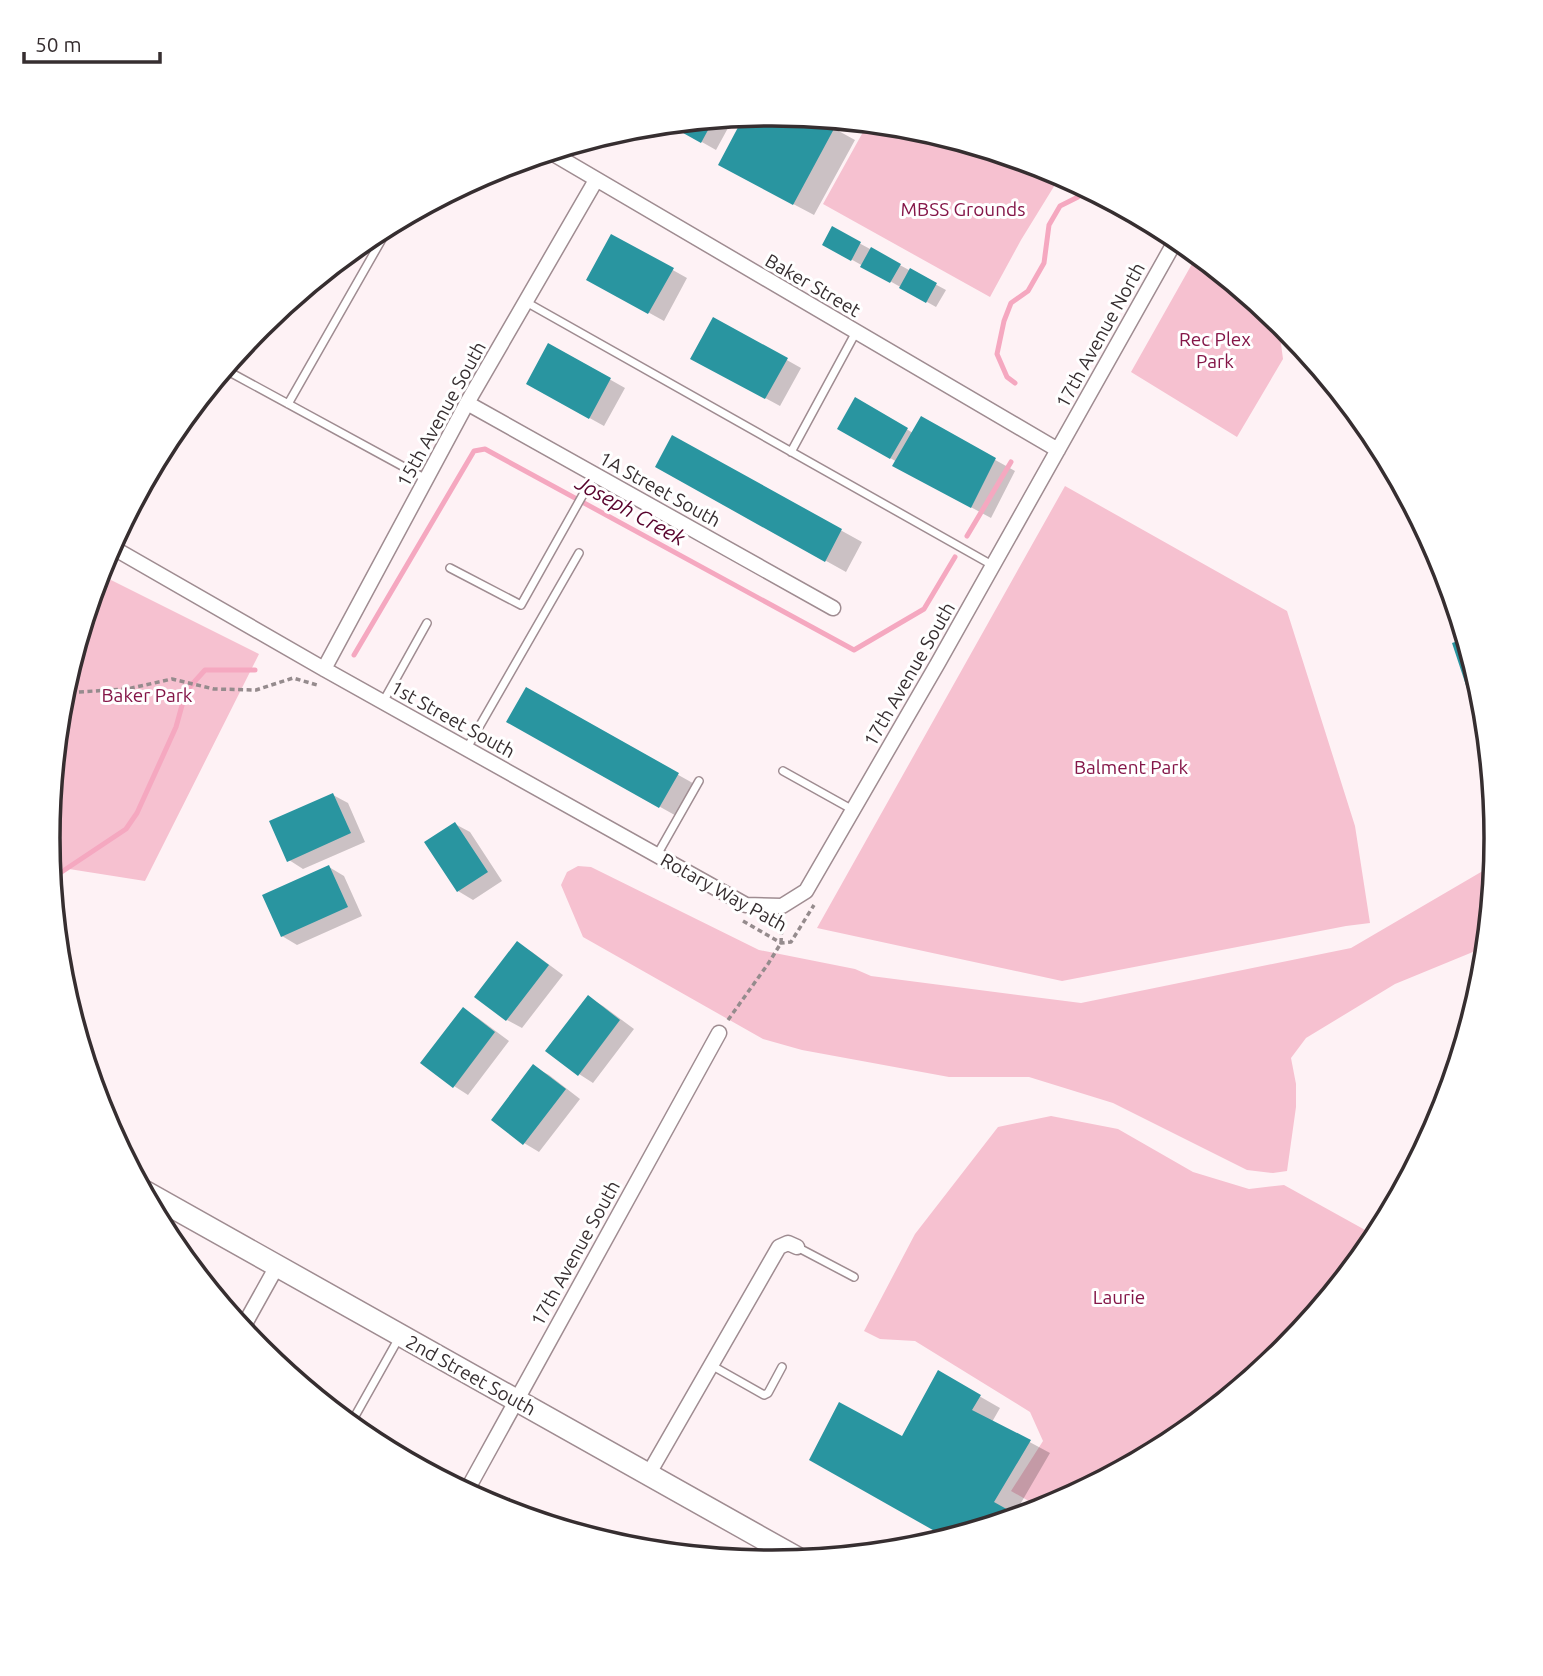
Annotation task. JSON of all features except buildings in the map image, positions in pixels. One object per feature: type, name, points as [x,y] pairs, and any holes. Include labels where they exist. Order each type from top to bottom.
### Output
[{"type":"main road","name":"2nd Street South","points":[[162,1205],[277,1266],[648,1475],[762,1550]]},
{"type":"street","name":"Baker Street","points":[[561,158],[1058,450]]},
{"type":"street","name":"15th Avenue South","points":[[324,669],[467,403],[596,180]]},
{"type":"street","name":"17th Avenue North","points":[[1058,450],[1171,249]]},
{"type":"street","name":"1A Street South","points":[[467,403],[833,608]]},
{"type":"street","name":"17th Avenue South","points":[[782,906],[806,891],[1058,450]]},
{"type":"street","name":"1st Street South","points":[[120,552],[746,905],[782,906]]},
{"type":"street","name":"17th Avenue South","points":[[471,1483],[719,1033]]},
{"type":"street","points":[[648,1475],[779,1247],[788,1243],[797,1247]]},
{"type":"street","points":[[247,1319],[277,1266]]},
{"type":"lane","points":[[288,404],[379,244]]},
{"type":"lane","points":[[526,302],[993,566]]},
{"type":"lane","points":[[791,452],[856,332]]},
{"type":"lane","points":[[232,374],[427,480]]},
{"type":"lane","points":[[450,568],[521,605],[594,474]]},
{"type":"lane","points":[[467,749],[579,553]]},
{"type":"lane","points":[[383,702],[428,623]]},
{"type":"lane","points":[[783,771],[853,810]]},
{"type":"lane","points":[[657,855],[699,780]]},
{"type":"lane","points":[[797,1247],[854,1277]]},
{"type":"lane","points":[[355,1415],[400,1335]]},
{"type":"lane","points":[[711,1366],[764,1395],[768,1393],[782,1367]]},
{"type":"path","points":[[75,692],[127,689],[172,679],[214,689],[256,690],[293,678],[319,685]]},
{"type":"path","name":"Rotary Way Path","points":[[733,916],[781,943],[791,942],[814,904]]},
{"type":"path","points":[[733,1013],[781,943],[782,906]]},
{"type":"green space","name":"MBSS Grounds","points":[[863,132],[956,150],[1055,185],[990,297],[823,204]]},
{"type":"green space","name":"Rec Plex Park","points":[[1192,264],[1241,303],[1281,341],[1283,359],[1237,437],[1131,372]]},
{"type":"green space","name":"Balment Park","points":[[1065,486],[1287,611],[1355,826],[1370,923],[1062,981],[817,928]]},
{"type":"green space","name":"Baker Park","points":[[109,579],[259,654],[145,881],[61,868],[61,791],[73,699],[97,609]]},
{"type":"green space","points":[[578,866],[591,867],[759,950],[855,969],[871,976],[1081,1003],[1351,948],[1483,871],[1474,952],[1395,984],[1306,1038],[1291,1058],[1296,1084],[1296,1107],[1287,1171],[1273,1173],[1247,1170],[1113,1103],[1029,1077],[949,1077],[802,1050],[763,1039],[583,937],[561,885],[567,872]]},
{"type":"green space","name":"Laurie","points":[[1051,1116],[1118,1129],[1193,1172],[1249,1189],[1284,1185],[1366,1231],[1307,1307],[1241,1373],[1205,1403],[1127,1455],[1086,1477],[1029,1501],[1011,1491],[1043,1441],[1030,1412],[915,1341],[880,1339],[864,1331],[915,1234],[998,1127]]},
{"type":"waterway","name":"Joseph Creek","points":[[1015,383],[1007,377],[997,354],[1004,321],[1011,303],[1028,291],[1044,263],[1049,225],[1060,206],[1079,196]]},
{"type":"waterway","name":"Joseph Creek","points":[[354,655],[474,451],[485,449],[854,650],[924,609],[955,557]]},
{"type":"waterway","name":"Joseph Creek","points":[[967,536],[1011,462]]},
{"type":"waterway","name":"Joseph Creek","points":[[61,873],[126,829],[137,813],[176,727],[186,691],[205,670],[255,670]]}]
